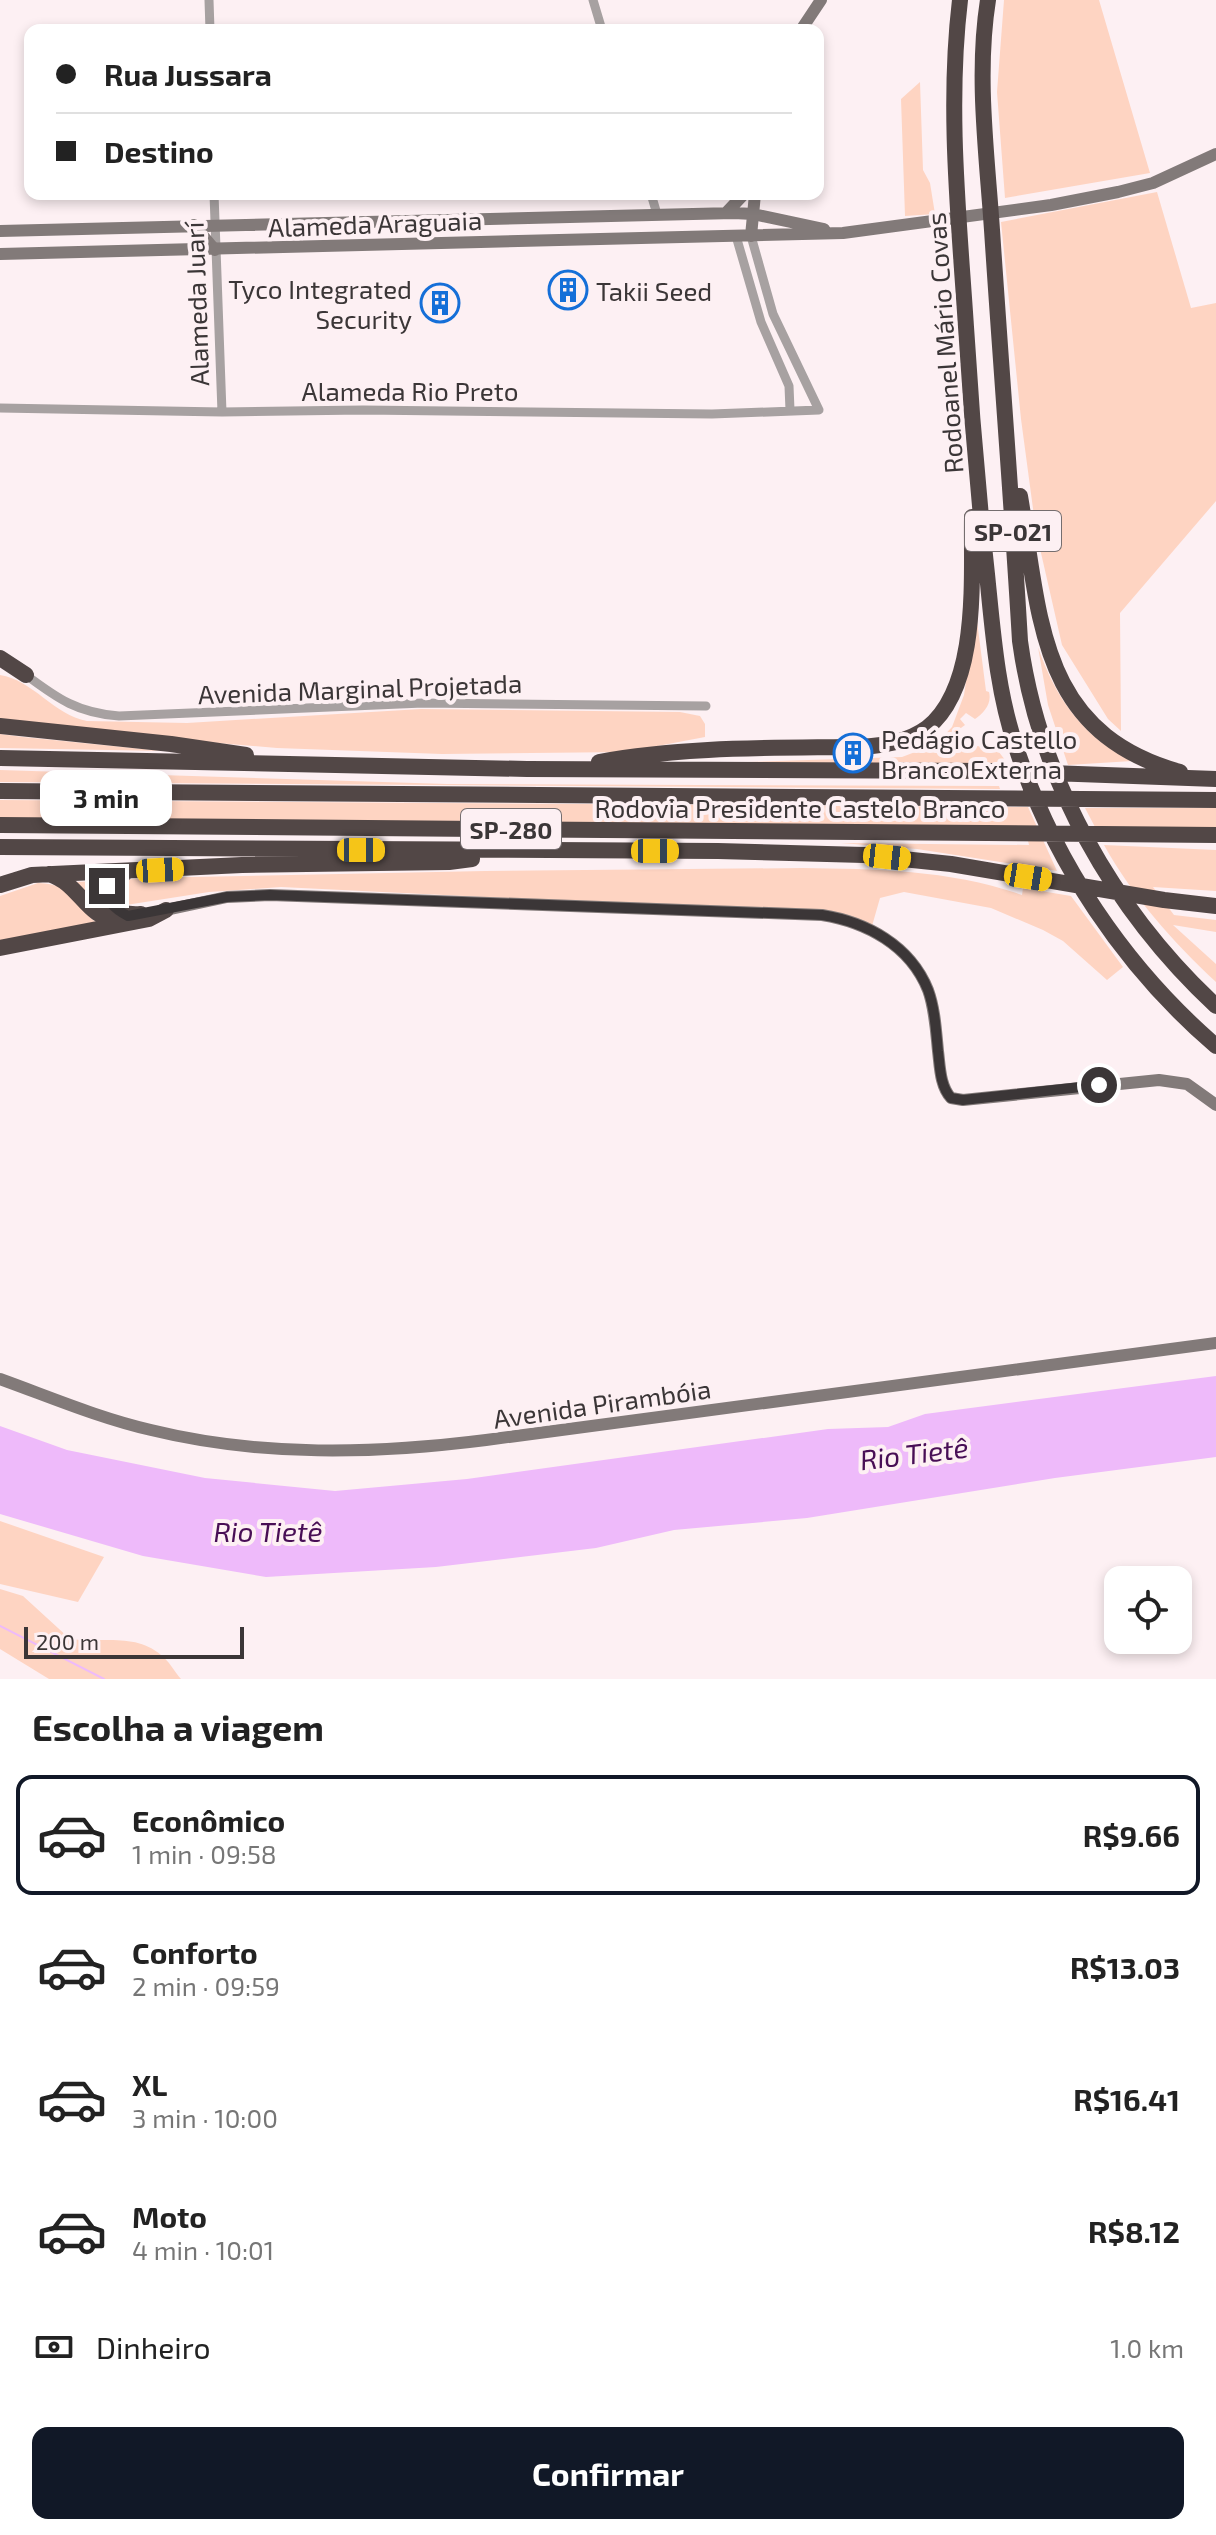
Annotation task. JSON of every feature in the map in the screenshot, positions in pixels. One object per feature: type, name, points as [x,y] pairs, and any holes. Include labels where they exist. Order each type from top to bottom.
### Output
[{"type":"highway","name":"Rodoanel Mário Covas","points":[[960,0],[955,59],[958,188],[973,444],[997,666],[1015,745],[1028,784],[1067,865],[1095,908],[1154,983],[1216,1046]]},
{"type":"highway","name":"SP-021","points":[[988,0],[983,62],[985,117],[1020,641],[1030,701],[1045,752],[1072,813],[1107,872],[1176,968],[1216,1006]]},
{"type":"highway","points":[[1007,421],[1043,631],[1053,664],[1069,697],[1093,727],[1119,746],[1163,767],[1210,779]]},
{"type":"highway","points":[[862,747],[892,743],[916,734],[942,713],[953,691],[966,647],[970,617],[973,444]]},
{"type":"highway","points":[[0,658],[26,675]]},
{"type":"highway","points":[[0,670],[26,675]]},
{"type":"highway","points":[[0,726],[171,744],[319,766]]},
{"type":"highway","points":[[574,769],[594,763],[659,754],[845,747]]},
{"type":"highway","points":[[0,758],[319,766],[997,771],[1210,779]]},
{"type":"highway","name":"Rodovia Presidente Castelo Branco","points":[[0,791],[1216,800]]},
{"type":"highway","name":"Rodovia Presidente Castelo Branco","points":[[0,825],[1216,835]]},
{"type":"highway","points":[[0,836],[180,844],[209,849]]},
{"type":"highway","points":[[0,847],[864,855],[951,864],[1216,906]]},
{"type":"highway","points":[[0,888],[20,877],[48,874],[242,865],[449,862],[513,850]]},
{"type":"highway","points":[[133,871],[108,883],[106,893],[110,903],[128,916],[166,910]]},
{"type":"highway","points":[[48,874],[70,886],[95,913],[107,920],[128,923]]},
{"type":"highway","points":[[0,948],[149,919],[166,910]]},
{"type":"main road","points":[[805,24],[821,0]]},
{"type":"main road","points":[[843,233],[1032,207],[1139,188],[1216,154]]},
{"type":"main road","points":[[726,213],[738,200]]},
{"type":"main road","points":[[751,236],[754,200]]},
{"type":"main road","name":"Alameda Araguaia","points":[[0,231],[726,213],[753,214],[843,233]]},
{"type":"main road","points":[[633,214],[626,218],[623,226],[626,234],[633,239]]},
{"type":"main road","points":[[284,224],[277,235],[284,248]]},
{"type":"main road","points":[[194,225],[215,250]]},
{"type":"main road","points":[[262,249],[272,239],[272,232],[266,225]]},
{"type":"main road","name":"Alameda Araguaia","points":[[0,254],[843,233]]},
{"type":"main road","points":[[166,910],[227,897],[270,895],[822,915],[846,919],[866,926],[893,944],[921,977],[932,1004],[942,1082],[951,1098],[963,1100],[1159,1080],[1187,1084],[1216,1105]]},
{"type":"main road","name":"Avenida Pirambóia","points":[[0,1379],[112,1420],[153,1431],[260,1448],[364,1451],[458,1444],[1216,1343]]},
{"type":"street","points":[[209,0],[210,24]]},
{"type":"street","points":[[593,0],[600,24]]},
{"type":"street","name":"Alameda Juarí","points":[[214,200],[222,412]]},
{"type":"street","points":[[653,200],[657,214]]},
{"type":"street","points":[[736,236],[761,322],[789,386],[790,410]]},
{"type":"street","name":"Alameda Rio Preto","points":[[0,408],[712,414],[819,410],[773,314],[751,236]]},
{"type":"street","name":"Avenida Marginal Projetada","points":[[26,675],[77,709],[119,716],[423,703],[706,706]]},
{"type":"shaded area","points":[[1004,0],[1099,0],[1150,173],[1005,198],[997,92]]},
{"type":"shaded area","points":[[920,82],[923,170],[930,183],[935,214],[905,216],[901,99]]},
{"type":"shaded area","points":[[1157,192],[1191,308],[1216,303],[1216,501],[1120,613],[1121,731],[1108,719],[1062,645],[1036,531],[1001,222]]},
{"type":"shaded area","points":[[976,613],[989,700],[984,711],[975,719],[966,713],[960,719],[965,725],[950,736],[955,741],[966,737],[974,746],[995,747],[1009,765],[717,763],[902,757],[936,744],[952,727],[964,695]]},
{"type":"shaded area","points":[[1038,647],[1053,683],[1073,714],[1099,741],[1132,761],[1068,765],[1048,705]]},
{"type":"shaded area","points":[[0,675],[23,683],[64,712],[87,721],[187,723],[421,709],[680,712],[700,716],[705,724],[705,737],[626,752],[442,754],[277,748],[16,726],[0,719]]},
{"type":"shaded area","points":[[0,734],[23,737],[163,751],[0,748]]},
{"type":"shaded area","points":[[0,770],[447,784],[999,786],[1000,789],[0,782]]},
{"type":"shaded area","points":[[0,800],[1028,807],[1057,871],[917,849],[841,843],[1029,845],[1025,827],[0,819]]},
{"type":"shaded area","points":[[1085,808],[1216,808],[1216,828],[1095,827]]},
{"type":"shaded area","points":[[1104,845],[1216,850],[1216,891],[1153,887],[1174,915],[1216,920],[1216,932],[1173,925],[1216,964],[1216,982],[1155,918]]},
{"type":"shaded area","points":[[802,868],[914,872],[968,880],[1022,895],[1023,888],[1071,896],[1123,967],[1107,980],[1063,941],[1043,930],[991,908],[904,892],[880,898],[872,926],[849,915],[281,887],[209,892],[126,905],[115,903],[113,886],[139,878]]},
{"type":"shaded area","points":[[103,881],[111,917],[73,882]]},
{"type":"shaded area","points":[[38,883],[66,891],[97,923],[0,944],[0,896]]},
{"type":"shaded area","points":[[0,1521],[104,1557],[78,1602],[0,1584]]},
{"type":"shaded area","points":[[0,1589],[23,1596],[70,1639],[129,1641],[151,1648],[167,1660],[181,1679],[49,1679],[0,1649]]},
{"type":"water","name":"Rio Tietê","points":[[1216,1376],[1216,1457],[1055,1478],[807,1518],[674,1530],[596,1548],[436,1567],[266,1577],[143,1556],[0,1514],[0,1426],[67,1450],[205,1478],[335,1491],[467,1479],[828,1429],[888,1427],[925,1414]]},
{"type":"waterway","points":[[0,1626],[104,1679]]},
{"type":"place","name":"Takii Seed","points":[[568,290]]},
{"type":"place","name":"Tyco Integrated Security","points":[[440,303]]},
{"type":"place","name":"Pedágio Castello Branco Externa","points":[[853,753]]},
{"type":"route","points":[[107,886],[105,889],[110,903],[128,916],[227,897],[270,895],[822,915],[846,919],[866,926],[893,944],[921,977],[928,991],[936,1024],[942,1082],[951,1098],[963,1100],[1099,1085]]}]
